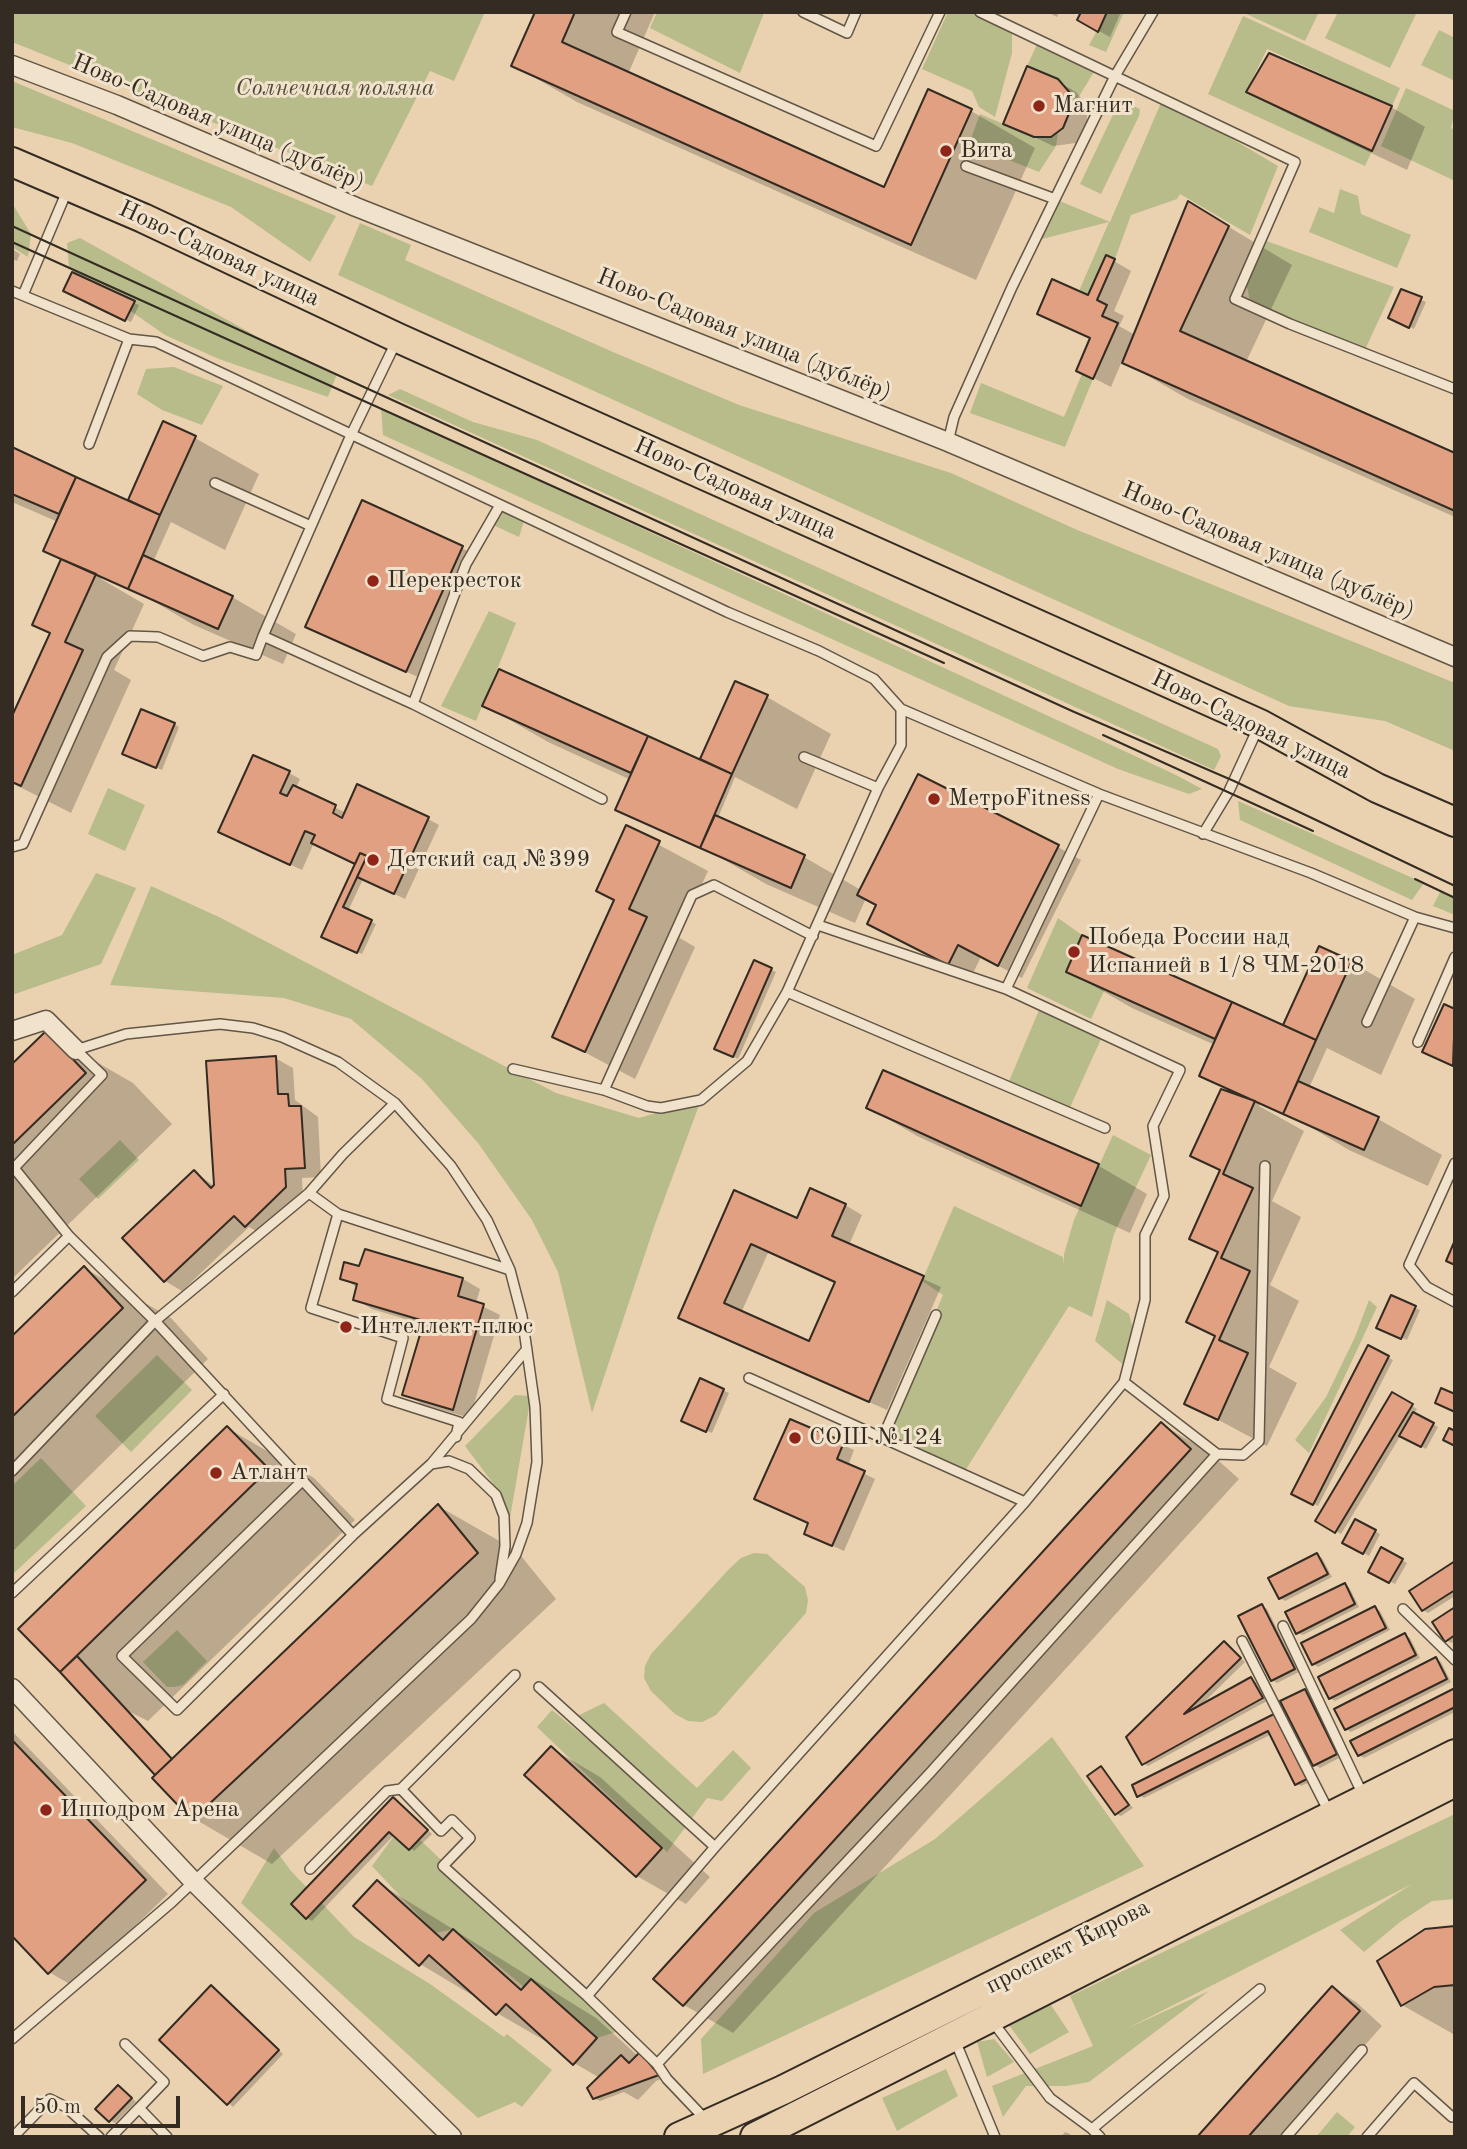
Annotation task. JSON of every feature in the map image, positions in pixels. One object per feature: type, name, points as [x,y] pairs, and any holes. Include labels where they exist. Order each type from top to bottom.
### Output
[{"type":"main road","name":"Ново-Садовая улица","points":[[12,162],[154,223],[398,338],[1260,724],[1377,788],[1455,822]]},
{"type":"main road","name":"проспект Кирова","points":[[679,2137],[715,2130],[783,2090],[1455,1754]]},
{"type":"main road","name":"проспект Кирова","points":[[755,2137],[1455,1782]]},
{"type":"street","name":"Ново-Садовая улица (дублёр)","points":[[12,65],[117,105],[356,208],[948,442],[1455,657]]},
{"type":"street","points":[[12,1031],[46,1020],[76,1050]]},
{"type":"street","points":[[12,1688],[193,1881],[452,2137]]},
{"type":"lane","points":[[626,12],[617,32],[876,146],[940,12]]},
{"type":"lane","points":[[803,12],[847,33],[856,12]]},
{"type":"lane","points":[[980,12],[1294,162],[1235,299],[1290,324],[1455,389]]},
{"type":"lane","points":[[948,442],[954,417],[997,320],[1115,76],[1153,12]]},
{"type":"lane","points":[[966,166],[1055,199]]},
{"type":"lane","points":[[23,295],[69,187]]},
{"type":"lane","points":[[12,292],[130,339],[156,342],[874,678],[901,709],[1099,794],[1311,873],[1415,917],[1455,928]]},
{"type":"lane","points":[[12,847],[23,844],[107,657],[130,636],[158,637],[203,656],[230,647],[256,655],[351,435],[398,338]]},
{"type":"lane","points":[[89,444],[130,339]]},
{"type":"lane","points":[[215,483],[312,526]]},
{"type":"lane","points":[[413,704],[466,564],[500,505]]},
{"type":"lane","points":[[263,636],[413,704],[602,799]]},
{"type":"lane","points":[[513,1069],[604,1090],[647,1106],[661,1108],[701,1100],[747,1061],[787,992],[878,788],[901,746],[901,709]]},
{"type":"lane","points":[[1203,834],[1229,791],[1260,724]]},
{"type":"lane","points":[[803,757],[878,788]]},
{"type":"lane","points":[[1006,989],[1099,794]]},
{"type":"lane","points":[[604,1090],[692,895],[714,885],[813,936]]},
{"type":"lane","points":[[1367,1022],[1415,917]]},
{"type":"lane","points":[[587,1996],[715,1847],[1025,1502],[1124,1382],[1146,1300],[1144,1235],[1164,1196],[1153,1126],[1180,1070],[1006,989],[818,925]]},
{"type":"lane","points":[[1418,1042],[1455,957]]},
{"type":"lane","points":[[787,992],[1105,1128]]},
{"type":"lane","points":[[12,2039],[193,1881],[471,1619],[499,1584],[516,1554],[527,1522],[537,1462],[535,1407],[527,1349],[510,1270],[487,1220],[452,1166],[395,1103],[338,1062],[253,1028],[220,1024],[127,1034],[76,1050],[102,1075],[13,1169],[69,1236],[155,1321],[353,1535]]},
{"type":"lane","points":[[12,1471],[155,1321],[309,1193],[395,1103]]},
{"type":"lane","points":[[1455,1163],[1409,1265],[1427,1287],[1455,1302]]},
{"type":"lane","points":[[1124,1382],[1217,1454],[1243,1455],[1259,1441],[1265,1166]]},
{"type":"lane","points":[[309,1193],[338,1214],[510,1270]]},
{"type":"lane","points":[[338,1214],[310,1308],[403,1338],[387,1399],[459,1422],[456,1437]]},
{"type":"lane","points":[[12,1293],[69,1236]]},
{"type":"lane","points":[[883,1437],[936,1315]]},
{"type":"lane","points":[[302,1481],[122,1656],[177,1710],[353,1535],[431,1464],[527,1349]]},
{"type":"lane","points":[[749,1378],[1025,1502]]},
{"type":"lane","points":[[12,1594],[224,1394]]},
{"type":"lane","points":[[657,2064],[929,1774],[1217,1454]]},
{"type":"lane","points":[[431,1464],[449,1461],[469,1469],[496,1495],[504,1516],[505,1546],[499,1584]]},
{"type":"lane","points":[[1403,1609],[1455,1660]]},
{"type":"lane","points":[[1283,1626],[1365,1799]]},
{"type":"lane","points":[[1242,1641],[1331,1816]]},
{"type":"lane","points":[[310,1869],[387,1791],[401,1789],[515,1675]]},
{"type":"lane","points":[[539,1687],[715,1847]]},
{"type":"lane","points":[[401,1789],[441,1831],[452,1820],[470,1838],[443,1866],[587,1996],[657,2064],[715,2130]]},
{"type":"lane","points":[[1092,2129],[1260,1989]]},
{"type":"lane","points":[[990,2018],[1049,2098],[1100,2137]]},
{"type":"lane","points":[[953,2037],[995,2137]]},
{"type":"lane","points":[[111,2137],[164,2082],[125,2044]]},
{"type":"lane","points":[[1286,2137],[1362,2050]]},
{"type":"lane","points":[[1367,2137],[1414,2083],[1452,2117]]},
{"type":"lane","points":[[13,2137],[50,2099],[66,2108],[99,2137]]},
{"type":"lane","points":[[139,2108],[167,2137]]},
{"type":"green space","name":"Солнечная поляна","points":[[12,12],[485,12],[454,81],[430,71],[372,186],[12,42]]},
{"type":"green space","points":[[657,12],[764,13],[740,73],[650,28]]},
{"type":"green space","points":[[948,12],[980,12],[1012,27],[1012,53],[995,117],[979,107],[972,91],[922,69]]},
{"type":"green space","points":[[1107,12],[1124,12],[1106,52],[1089,45]]},
{"type":"green space","points":[[1242,12],[1319,12],[1305,41]]},
{"type":"green space","points":[[1338,12],[1417,12],[1390,68],[1325,38]]},
{"type":"green space","points":[[1243,16],[1400,88],[1392,106],[1267,49],[1246,92],[1372,151],[1365,166],[1208,94]]},
{"type":"green space","points":[[1439,30],[1455,38],[1455,81],[1421,65]]},
{"type":"green space","points":[[1039,40],[1097,67],[1070,111],[1071,95],[1067,87],[1058,79],[1027,66]]},
{"type":"green space","points":[[12,81],[336,216],[310,262],[231,207],[72,143],[12,127]]},
{"type":"green space","points":[[1406,88],[1455,111],[1451,128],[1455,130],[1455,181],[1381,146]]},
{"type":"green space","points":[[1163,98],[1278,166],[1250,235],[1180,194],[1177,199],[1131,215],[1115,259],[1105,256],[1088,295],[1079,291],[1109,222],[1034,241],[1055,199],[1110,222]]},
{"type":"green space","points":[[1120,100],[1140,109],[1139,116],[1101,194],[1080,184]]},
{"type":"green space","points":[[980,114],[1034,137],[1058,133],[1056,146],[1039,172],[969,144]]},
{"type":"green space","points":[[1340,189],[1358,196],[1361,214],[1411,235],[1397,268],[1309,232],[1319,207],[1334,213]]},
{"type":"green space","points":[[12,203],[31,234],[28,257],[12,247]]},
{"type":"green space","points":[[360,223],[411,245],[405,260],[739,405],[951,473],[1075,529],[1455,683],[1455,751],[1385,721],[1289,706],[338,275]]},
{"type":"green space","points":[[80,238],[274,346],[337,374],[328,397],[219,359],[165,335],[69,268],[67,243]]},
{"type":"green space","points":[[1261,239],[1394,287],[1363,354],[1251,306],[1245,277]]},
{"type":"green space","points":[[174,367],[223,386],[202,425],[162,410],[137,394],[146,369]]},
{"type":"green space","points":[[1082,374],[1093,379],[1065,447],[970,413],[981,383],[1064,417]]},
{"type":"green space","points":[[400,389],[473,422],[537,440],[1218,749],[1221,756],[1214,770],[388,395]]},
{"type":"green space","points":[[381,408],[1202,789],[1189,794],[1118,769],[383,435]]},
{"type":"green space","points":[[500,510],[524,521],[519,537],[493,525]]},
{"type":"green space","points":[[489,611],[516,623],[476,721],[441,706]]},
{"type":"green space","points":[[108,788],[145,805],[125,851],[88,834]]},
{"type":"green space","points":[[1238,801],[1424,883],[1412,900],[1240,820]]},
{"type":"green space","points":[[96,873],[136,888],[101,964],[12,995],[12,955],[62,935]]},
{"type":"green space","points":[[151,886],[221,918],[556,1093],[639,1118],[701,1100],[655,1224],[592,1413],[558,1272],[532,1220],[478,1143],[422,1079],[351,1019],[284,998],[110,985]]},
{"type":"green space","points":[[1440,892],[1455,898],[1455,915],[1433,906]]},
{"type":"green space","points":[[1058,918],[1082,935],[1066,972],[1105,989],[1091,1019],[1027,988]]},
{"type":"green space","points":[[1042,1003],[1095,1029],[1101,1039],[1068,1112],[1007,1086]]},
{"type":"green space","points":[[1113,1135],[1151,1155],[1114,1234],[1092,1317],[1069,1306],[963,1474],[883,1437],[943,1295],[922,1281],[954,1206],[1063,1257],[1064,1265],[1064,1254],[1074,1220]]},
{"type":"green space","points":[[120,1140],[139,1160],[98,1199],[79,1179]]},
{"type":"green space","points":[[1107,1300],[1129,1314],[1138,1347],[1127,1368],[1095,1341]]},
{"type":"green space","points":[[1369,1300],[1377,1307],[1309,1453],[1295,1440],[1326,1397],[1355,1337]]},
{"type":"green space","points":[[157,1355],[192,1390],[131,1452],[95,1416]]},
{"type":"green space","points":[[515,1395],[531,1396],[501,1570],[504,1525],[495,1486],[465,1446]]},
{"type":"green space","points":[[41,1458],[86,1506],[12,1575],[12,1486]]},
{"type":"green space","points":[[754,1553],[767,1554],[805,1587],[808,1600],[806,1613],[716,1715],[702,1722],[688,1721],[675,1714],[651,1691],[644,1678],[645,1666],[651,1654],[730,1568],[741,1558]]},
{"type":"green space","points":[[177,1630],[207,1661],[183,1685],[167,1687],[143,1662]]},
{"type":"green space","points":[[604,1703],[697,1788],[733,1750],[751,1768],[722,1801],[707,1798],[667,1852],[537,1727],[552,1710],[663,1802],[571,1719]]},
{"type":"green space","points":[[1052,1737],[1144,1866],[703,2074],[701,2039],[814,1913],[935,1839]]},
{"type":"green space","points":[[1455,1814],[1455,1899],[1432,1901],[1400,1922],[1364,1952],[1340,1930],[1412,1884],[1126,2029],[1209,1991],[1089,2082],[1066,2086],[1026,2086],[1003,2117],[992,2086],[1093,2046],[1070,1996]]},
{"type":"green space","points":[[394,1836],[408,1850],[419,1839],[622,2030],[597,2038],[532,1979],[524,1987],[454,1929],[435,1933],[372,1866]]},
{"type":"green space","points":[[274,1848],[291,1871],[354,1937],[430,1984],[504,2037],[507,2034],[552,2070],[522,2107],[515,2102],[478,2118],[241,1903]]},
{"type":"green space","points":[[1051,2005],[1069,2032],[1030,2054],[1009,2025],[1012,2018]]},
{"type":"green space","points":[[994,2039],[1014,2062],[987,2077],[977,2042]]},
{"type":"green space","points":[[946,2069],[958,2096],[897,2131],[882,2098]]},
{"type":"green space","points":[[1337,2112],[1355,2127],[1347,2137],[1316,2137]]},
{"type":"building","points":[[535,12],[575,12],[562,42],[884,187],[928,89],[972,109],[911,245],[511,66]]},
{"type":"building","points":[[1081,12],[1107,12],[1098,32],[1077,20]]},
{"type":"building","points":[[1269,53],[1392,106],[1372,151],[1246,92]]},
{"type":"building","points":[[1027,66],[1058,79],[1071,94],[1070,111],[1063,128],[1051,137],[1034,137],[1003,124]]},
{"type":"building","points":[[1188,201],[1229,226],[1180,331],[1455,453],[1455,511],[1122,363]]},
{"type":"building","points":[[1106,255],[1115,259],[1097,300],[1107,305],[1102,316],[1118,323],[1093,379],[1076,371],[1090,338],[1037,314],[1052,279],[1088,295]]},
{"type":"building","points":[[72,272],[135,301],[125,321],[63,291]]},
{"type":"building","points":[[1401,289],[1422,297],[1409,328],[1388,318]]},
{"type":"building","points":[[163,421],[196,436],[160,515],[128,500]]},
{"type":"building","points":[[12,447],[76,477],[59,514],[12,494]]},
{"type":"building","points":[[76,477],[160,515],[128,589],[43,551]]},
{"type":"building","points":[[362,500],[463,546],[406,672],[305,627]]},
{"type":"building","points":[[143,555],[233,596],[218,629],[128,589]]},
{"type":"building","points":[[61,559],[96,574],[65,642],[83,650],[21,786],[12,782],[12,716],[50,633],[32,625]]},
{"type":"building","points":[[499,669],[648,736],[631,773],[482,706]]},
{"type":"building","points":[[735,681],[768,695],[732,774],[700,759]]},
{"type":"building","points":[[141,709],[175,723],[156,768],[122,754]]},
{"type":"building","points":[[648,736],[732,774],[700,848],[615,810]]},
{"type":"building","points":[[253,755],[290,771],[280,793],[287,796],[293,785],[336,805],[333,813],[342,818],[357,784],[429,817],[394,894],[357,877],[367,856],[360,853],[355,864],[311,843],[315,835],[305,831],[290,865],[218,832]]},
{"type":"building","points":[[918,774],[1059,845],[998,966],[958,945],[948,965],[867,924],[876,905],[857,895]]},
{"type":"building","points":[[715,815],[805,855],[791,888],[700,848]]},
{"type":"building","points":[[626,825],[660,841],[629,909],[647,917],[585,1052],[552,1037],[614,900],[596,891]]},
{"type":"building","points":[[360,853],[367,856],[343,907],[372,920],[357,953],[321,937]]},
{"type":"building","points":[[1082,935],[1232,1002],[1215,1039],[1066,972]]},
{"type":"building","points":[[1319,946],[1352,961],[1316,1040],[1283,1025]]},
{"type":"building","points":[[754,960],[772,968],[733,1057],[714,1049]]},
{"type":"building","points":[[1232,1002],[1316,1040],[1283,1114],[1199,1076]]},
{"type":"building","points":[[1444,1004],[1455,1009],[1453,1066],[1422,1052]]},
{"type":"building","points":[[46,1031],[86,1073],[12,1145],[12,1064]]},
{"type":"building","points":[[276,1056],[278,1094],[288,1094],[289,1106],[301,1106],[305,1168],[285,1169],[286,1187],[245,1227],[234,1216],[164,1282],[122,1238],[194,1170],[211,1188],[214,1185],[206,1061]]},
{"type":"building","points":[[883,1070],[1099,1164],[1081,1206],[866,1108]]},
{"type":"building","points":[[1298,1081],[1379,1117],[1364,1150],[1283,1114]]},
{"type":"building","points":[[1221,1089],[1255,1101],[1223,1174],[1253,1188],[1221,1258],[1250,1271],[1219,1340],[1248,1353],[1218,1420],[1184,1404],[1215,1336],[1186,1322],[1218,1252],[1189,1239],[1220,1170],[1190,1156]]},
{"type":"building","points":[[810,1188],[846,1204],[832,1236],[924,1276],[869,1402],[678,1318],[734,1190],[797,1218]],"holes":[[[751,1244],[835,1282],[809,1341],[724,1303]]]},
{"type":"building","points":[[1455,1240],[1455,1265],[1446,1261]]},
{"type":"building","points":[[365,1249],[463,1278],[458,1296],[484,1304],[453,1410],[402,1395],[424,1321],[353,1300],[357,1284],[340,1279],[344,1262],[359,1266]]},
{"type":"building","points":[[84,1266],[123,1308],[12,1417],[12,1336]]},
{"type":"building","points":[[1391,1295],[1416,1306],[1401,1339],[1376,1328]]},
{"type":"building","points":[[1368,1345],[1389,1356],[1313,1505],[1291,1494]]},
{"type":"building","points":[[700,1378],[724,1389],[706,1432],[681,1421]]},
{"type":"building","points":[[1441,1388],[1455,1394],[1455,1412],[1435,1403]]},
{"type":"building","points":[[1392,1392],[1413,1404],[1335,1533],[1315,1521]]},
{"type":"building","points":[[1413,1412],[1434,1423],[1421,1447],[1399,1436]]},
{"type":"building","points":[[790,1419],[844,1442],[837,1459],[865,1471],[832,1546],[804,1534],[808,1523],[754,1499]]},
{"type":"building","points":[[1161,1422],[1191,1449],[683,2006],[653,1979]]},
{"type":"building","points":[[227,1426],[269,1469],[60,1672],[18,1629]]},
{"type":"building","points":[[1449,1428],[1455,1431],[1455,1446],[1443,1440]]},
{"type":"building","points":[[438,1504],[478,1553],[192,1820],[152,1778]]},
{"type":"building","points":[[1355,1519],[1376,1530],[1363,1554],[1342,1543]]},
{"type":"building","points":[[1381,1547],[1403,1559],[1389,1583],[1368,1572]]},
{"type":"building","points":[[1317,1553],[1328,1574],[1279,1599],[1268,1578]]},
{"type":"building","points":[[1455,1561],[1455,1590],[1422,1611],[1409,1591]]},
{"type":"building","points":[[1345,1583],[1355,1604],[1296,1634],[1285,1612]]},
{"type":"building","points":[[1262,1604],[1295,1669],[1271,1681],[1238,1616]]},
{"type":"building","points":[[1375,1606],[1386,1628],[1312,1665],[1301,1643]]},
{"type":"building","points":[[1455,1607],[1455,1635],[1445,1642],[1432,1622]]},
{"type":"building","points":[[1405,1633],[1416,1655],[1329,1699],[1318,1677]]},
{"type":"building","points":[[1224,1641],[1241,1658],[1184,1714],[1251,1677],[1263,1698],[1142,1765],[1126,1737]]},
{"type":"building","points":[[77,1656],[172,1759],[155,1775],[60,1672]]},
{"type":"building","points":[[1436,1657],[1447,1679],[1345,1730],[1334,1709]]},
{"type":"building","points":[[1455,1688],[1455,1707],[1358,1756],[1350,1741]]},
{"type":"building","points":[[1305,1689],[1337,1754],[1313,1766],[1280,1701]]},
{"type":"building","points":[[1274,1714],[1307,1779],[1295,1785],[1268,1731],[1137,1797],[1132,1785]]},
{"type":"building","name":"Ипподром Арена","points":[[12,1740],[146,1880],[48,1974],[12,1936]]},
{"type":"building","points":[[551,1746],[662,1848],[636,1877],[524,1775]]},
{"type":"building","points":[[1101,1766],[1129,1805],[1115,1815],[1087,1776]]},
{"type":"building","points":[[393,1797],[428,1830],[409,1850],[389,1832],[306,1919],[291,1904]]},
{"type":"building","points":[[377,1880],[443,1940],[453,1929],[521,1990],[531,1979],[597,2038],[573,2065],[506,2004],[496,2015],[429,1955],[419,1966],[353,1906]]},
{"type":"building","points":[[1455,1926],[1455,1985],[1434,1987],[1401,2006],[1377,1961],[1425,1929]]},
{"type":"building","points":[[211,1985],[279,2050],[227,2105],[159,2040]]},
{"type":"building","points":[[1332,1986],[1360,2011],[1248,2137],[1197,2137]]},
{"type":"building","points":[[640,2052],[659,2075],[593,2099],[587,2088],[621,2055],[629,2063]]},
{"type":"building","points":[[118,2085],[132,2098],[109,2122],[95,2109]]},
{"type":"tram line","points":[[12,226],[1072,711],[1234,781],[1455,886]]},
{"type":"tram line","points":[[12,242],[944,663]]},
{"type":"tram line","points":[[1103,735],[1313,831]]},
{"type":"tram line","points":[[1415,879],[1455,898]]},
{"type":"place","name":"Магнит","points":[[1039,106]]},
{"type":"place","name":"Вита","points":[[946,151]]},
{"type":"place","name":"Перекресток","points":[[373,581]]},
{"type":"place","name":"МетроFitness","points":[[934,799]]},
{"type":"place","name":"Детский сад №399","points":[[373,860]]},
{"type":"place","name":"Победа России над Испанией в 1/8 ЧМ-2018","points":[[1074,952]]},
{"type":"place","name":"Интеллект-плюс","points":[[346,1327]]},
{"type":"place","name":"СОШ №124","points":[[795,1438]]},
{"type":"place","name":"Атлант","points":[[216,1473]]},
{"type":"place","name":"Ипподром Арена","points":[[46,1810]]}]
